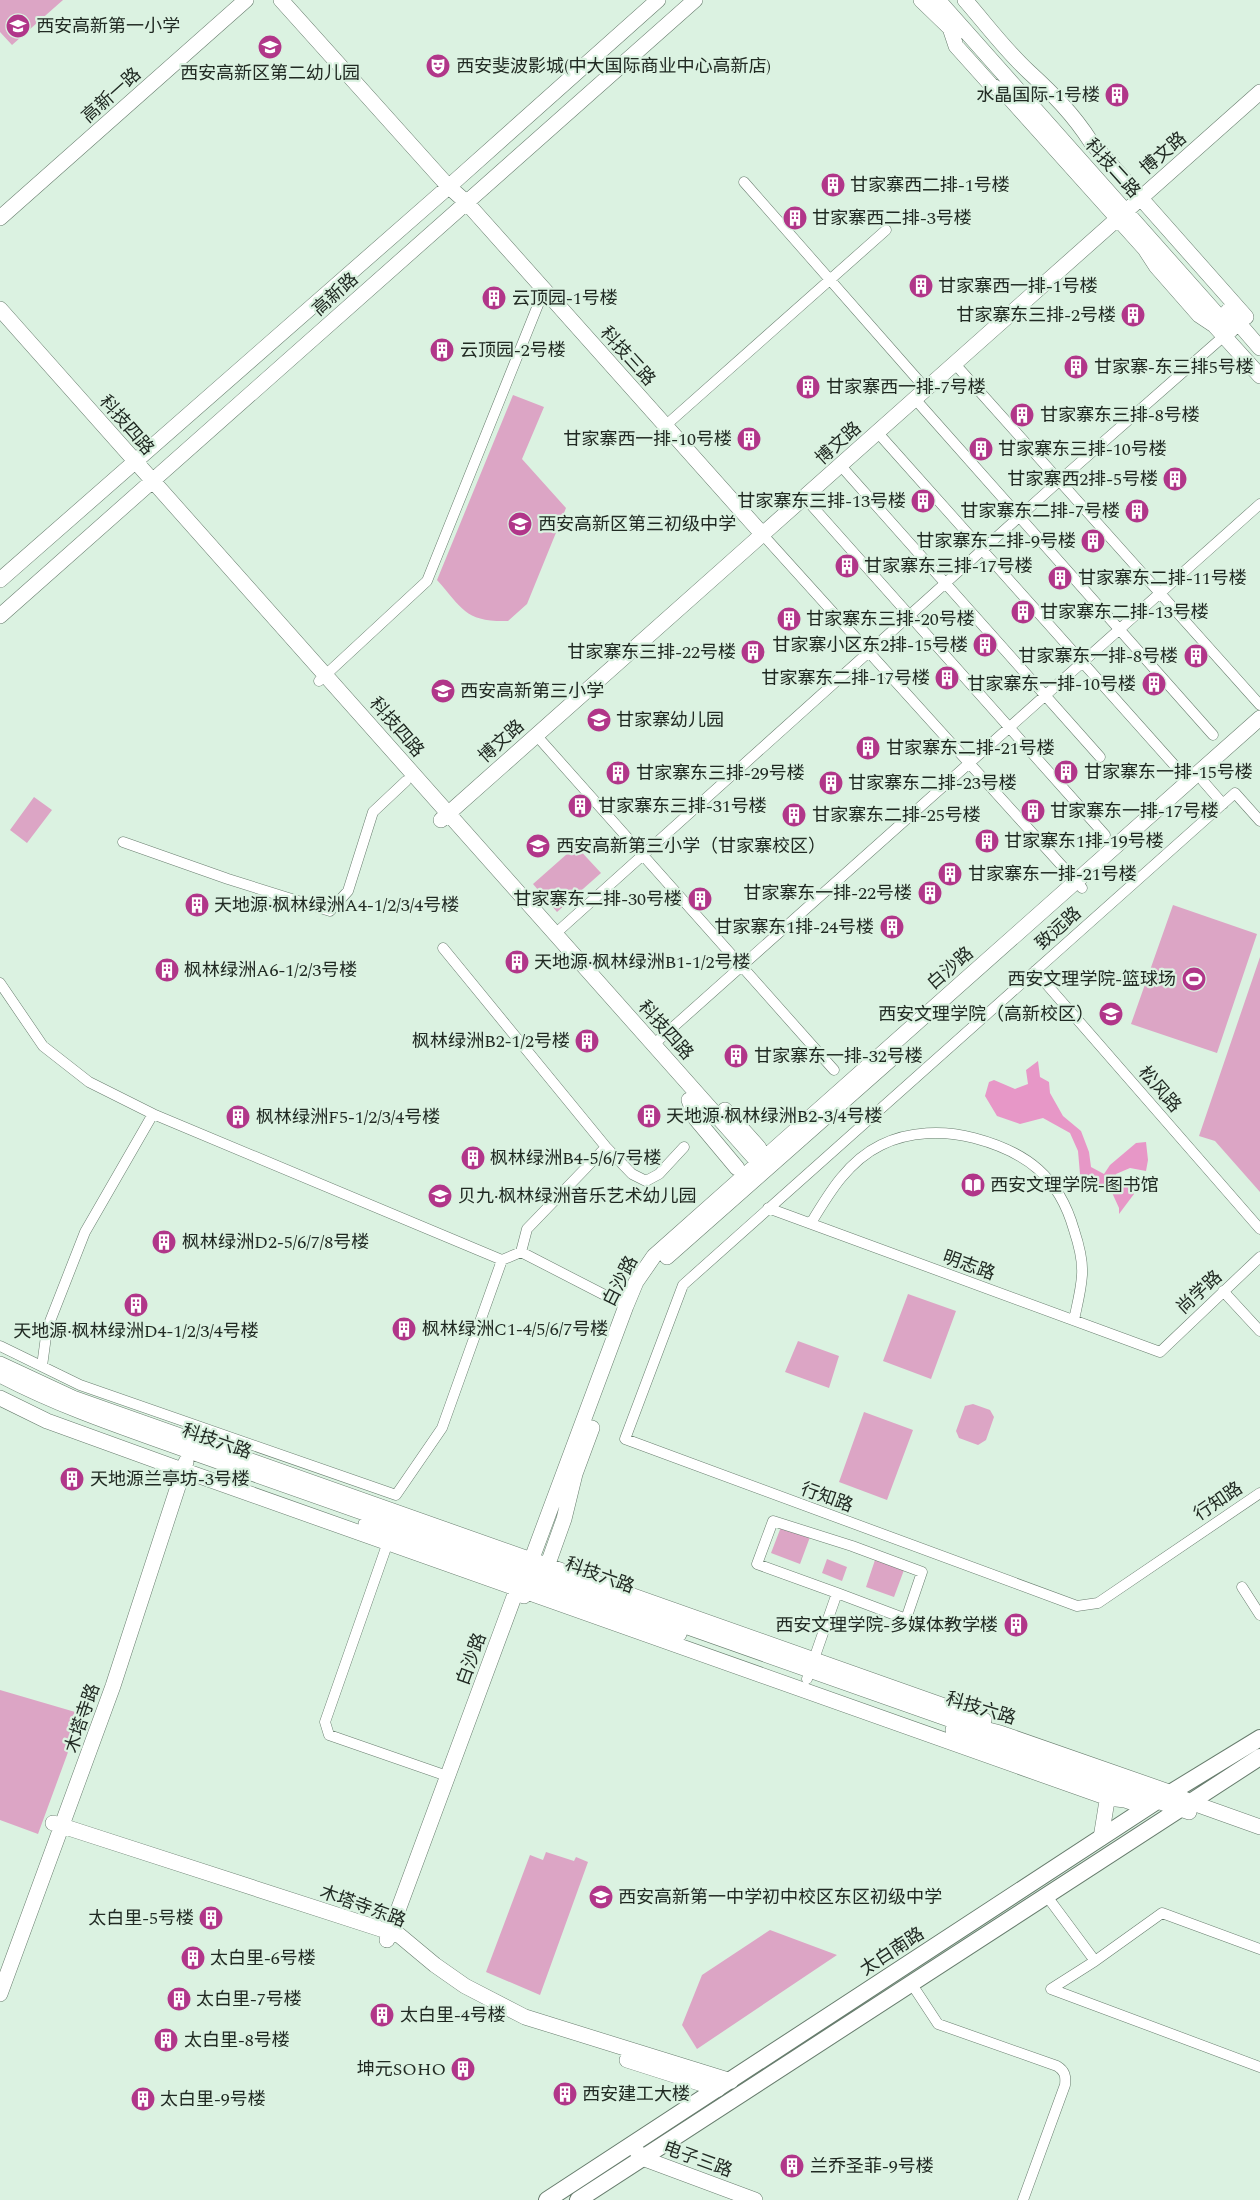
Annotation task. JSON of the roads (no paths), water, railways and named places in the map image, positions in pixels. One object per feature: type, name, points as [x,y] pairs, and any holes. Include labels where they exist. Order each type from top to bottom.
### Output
[{"type":"main road","name":"太白南路","points":[[578,2200],[724,2085],[1152,1804],[1260,1738]]},
{"type":"main road","name":"太白南路","points":[[547,2200],[638,2152],[911,1982],[1260,1757]]},
{"type":"street","name":"高新一路","points":[[0,206],[233,0]]},
{"type":"street","name":"高新一路","points":[[0,218],[246,0]]},
{"type":"street","name":"科技三路","points":[[281,0],[451,184]]},
{"type":"street","name":"科技三路","points":[[294,0],[466,202],[763,535]]},
{"type":"street","name":"高新路","points":[[0,580],[658,0]]},
{"type":"street","name":"高新路","points":[[0,616],[695,0]]},
{"type":"street","points":[[921,0],[950,28],[956,46],[991,85],[1005,93],[1129,207],[1260,333]]},
{"type":"street","name":"科技二路","points":[[938,0],[1260,348]]},
{"type":"street","name":"科技二路","points":[[951,0],[1260,362]]},
{"type":"street","points":[[965,0],[1029,72],[1045,85],[1078,122],[1129,207],[1145,249],[1156,266],[1199,315],[1214,325],[1260,376]]},
{"type":"street","name":"博文路","points":[[444,817],[841,466],[1129,207],[1259,96]]},
{"type":"street","points":[[744,182],[830,279],[1020,516],[1214,735]]},
{"type":"street","points":[[665,426],[886,230]]},
{"type":"street","points":[[322,677],[427,581],[544,290]]},
{"type":"street","name":"科技四路","points":[[0,309],[132,465]]},
{"type":"street","name":"科技四路","points":[[0,321],[322,677],[753,1164]]},
{"type":"street","points":[[554,934],[1059,480],[1224,336]]},
{"type":"street","points":[[955,364],[1260,705]]},
{"type":"street","points":[[878,432],[1083,660],[1176,767]]},
{"type":"street","points":[[841,466],[1100,757]]},
{"type":"street","points":[[805,498],[1105,835]]},
{"type":"street","points":[[653,1045],[1159,592],[1260,504]]},
{"type":"street","points":[[763,535],[1079,885]]},
{"type":"street","name":"科技四路","points":[[322,677],[406,781],[444,817],[554,934],[653,1045],[696,1100]]},
{"type":"street","name":"白沙路","points":[[546,1570],[564,1519],[575,1474],[642,1291],[660,1264],[753,1164],[1079,885],[1260,718]]},
{"type":"street","name":"白沙路","points":[[393,1938],[626,1306],[636,1282],[654,1256],[753,1164],[1203,781],[1260,730]]},
{"type":"street","points":[[536,736],[740,967],[834,1070]]},
{"type":"street","points":[[123,842],[228,879],[330,911],[348,891],[373,812],[406,781]]},
{"type":"street","points":[[1203,781],[1223,804]]},
{"type":"street","name":"致远路","points":[[768,1208],[1235,793],[1260,821]]},
{"type":"street","points":[[443,948],[606,1147],[632,1174],[646,1180],[659,1174],[684,1147]]},
{"type":"street","name":"松风路","points":[[1035,970],[1260,1229]]},
{"type":"street","points":[[0,983],[44,1046],[89,1082],[153,1114],[502,1260],[521,1252]]},
{"type":"street","points":[[42,1366],[47,1329],[85,1232],[153,1114]]},
{"type":"street","points":[[811,1223],[830,1191],[843,1175],[861,1158],[881,1145],[915,1134],[944,1133],[986,1141],[1022,1157],[1052,1182],[1064,1200],[1079,1246],[1082,1273],[1074,1320]]},
{"type":"street","points":[[521,1252],[527,1230],[606,1147]]},
{"type":"street","name":"明志路","points":[[768,1208],[1160,1352]]},
{"type":"street","name":"行知路","points":[[768,1208],[683,1285],[625,1439],[1077,1606],[1098,1603],[1260,1493]]},
{"type":"street","points":[[521,1252],[626,1306]]},
{"type":"street","name":"尚学路","points":[[1160,1352],[1260,1257]]},
{"type":"street","points":[[0,1346],[80,1385],[396,1495],[442,1428],[502,1260]]},
{"type":"street","points":[[1224,1291],[1260,1331]]},
{"type":"street","points":[[0,1364],[73,1398],[525,1578],[1109,1791],[1101,1838]]},
{"type":"street","name":"科技六路","points":[[0,1375],[34,1393],[182,1459]]},
{"type":"street","name":"科技六路","points":[[0,1386],[56,1412],[182,1459],[525,1578],[810,1670]]},
{"type":"street","points":[[0,1398],[48,1421],[182,1459],[388,1542],[525,1578],[546,1570]]},
{"type":"street","name":"木塔寺路","points":[[0,1994],[3,1967],[113,1686],[182,1459]]},
{"type":"street","points":[[773,1521],[852,1546],[922,1572],[906,1618],[837,1593],[757,1564],[773,1521]]},
{"type":"street","points":[[388,1542],[325,1722],[328,1735],[447,1776]]},
{"type":"street","name":"科技六路","points":[[525,1578],[546,1570],[810,1670],[1109,1791],[1152,1804],[1184,1805]]},
{"type":"street","name":"白沙路","points":[[393,1938],[447,1776],[525,1578]]},
{"type":"street","points":[[1242,1587],[1260,1615]]},
{"type":"street","points":[[837,1593],[810,1670],[1175,1791],[1184,1805],[1260,1837]]},
{"type":"street","points":[[1184,1805],[1260,1828]]},
{"type":"street","name":"木塔寺东路","points":[[56,1829],[393,1938],[466,1986],[525,2017],[724,2085]]},
{"type":"street","points":[[1046,1895],[1095,1961]]},
{"type":"street","points":[[1260,1949],[1162,1913],[1095,1961],[1051,1989],[1260,2067]]},
{"type":"street","points":[[911,1982],[938,2024],[1057,2066],[1066,2076],[1065,2085],[1023,2200]]},
{"type":"street","name":"电子三路","points":[[638,2152],[755,2200]]},
{"type":"place","name":"西安高新第一小学","points":[[18,26]]},
{"type":"place","name":"西安高新区第二幼儿园","points":[[270,47]]},
{"type":"place","name":"西安斐波影城(中大国际商业中心高新店)","points":[[438,66]]},
{"type":"place","name":"水晶国际-1号楼","points":[[1117,95]]},
{"type":"place","name":"甘家寨西二排-1号楼","points":[[833,185]]},
{"type":"place","name":"甘家寨西二排-3号楼","points":[[795,218]]},
{"type":"place","name":"甘家寨西一排-1号楼","points":[[921,286]]},
{"type":"place","name":"云顶园-1号楼","points":[[494,298]]},
{"type":"place","name":"甘家寨东三排-2号楼","points":[[1133,315]]},
{"type":"place","name":"云顶园-2号楼","points":[[442,350]]},
{"type":"place","name":"甘家寨-东三排5号楼","points":[[1076,367]]},
{"type":"place","name":"甘家寨西一排-7号楼","points":[[808,387]]},
{"type":"place","name":"甘家寨东三排-8号楼","points":[[1022,415]]},
{"type":"place","name":"甘家寨西一排-10号楼","points":[[749,439]]},
{"type":"place","name":"甘家寨东三排-10号楼","points":[[981,449]]},
{"type":"place","name":"甘家寨西2排-5号楼","points":[[1175,479]]},
{"type":"place","name":"甘家寨东三排-13号楼","points":[[923,501]]},
{"type":"place","name":"甘家寨东二排-7号楼","points":[[1137,511]]},
{"type":"place","name":"西安高新区第三初级中学","points":[[520,524]]},
{"type":"place","name":"甘家寨东二排-9号楼","points":[[1093,541]]},
{"type":"place","name":"甘家寨东三排-17号楼","points":[[847,566]]},
{"type":"place","name":"甘家寨东二排-11号楼","points":[[1060,578]]},
{"type":"place","name":"甘家寨东二排-13号楼","points":[[1023,612]]},
{"type":"place","name":"甘家寨东三排-20号楼","points":[[789,619]]},
{"type":"place","name":"甘家寨小区东2排-15号楼","points":[[985,645]]},
{"type":"place","name":"甘家寨东三排-22号楼","points":[[753,652]]},
{"type":"place","name":"甘家寨东一排-8号楼","points":[[1196,656]]},
{"type":"place","name":"甘家寨东二排-17号楼","points":[[947,678]]},
{"type":"place","name":"甘家寨东一排-10号楼","points":[[1154,684]]},
{"type":"place","name":"西安高新第三小学","points":[[443,691]]},
{"type":"place","name":"甘家寨幼儿园","points":[[599,720]]},
{"type":"place","name":"甘家寨东二排-21号楼","points":[[868,748]]},
{"type":"place","name":"甘家寨东一排-15号楼","points":[[1066,772]]},
{"type":"place","name":"甘家寨东三排-29号楼","points":[[618,773]]},
{"type":"place","name":"甘家寨东二排-23号楼","points":[[831,783]]},
{"type":"place","name":"甘家寨东三排-31号楼","points":[[580,806]]},
{"type":"place","name":"甘家寨东一排-17号楼","points":[[1033,811]]},
{"type":"place","name":"甘家寨东二排-25号楼","points":[[794,815]]},
{"type":"place","name":"甘家寨东1排-19号楼","points":[[987,841]]},
{"type":"place","name":"西安高新第三小学（甘家寨校区）","points":[[538,846]]},
{"type":"place","name":"甘家寨东一排-21号楼","points":[[950,874]]},
{"type":"place","name":"甘家寨东一排-22号楼","points":[[930,893]]},
{"type":"place","name":"甘家寨东二排-30号楼","points":[[700,899]]},
{"type":"place","name":"天地源·枫林绿洲A4-1/2/3/4号楼","points":[[197,905]]},
{"type":"place","name":"甘家寨东1排-24号楼","points":[[892,927]]},
{"type":"place","name":"天地源·枫林绿洲B1-1/2号楼","points":[[517,962]]},
{"type":"place","name":"枫林绿洲A6-1/2/3号楼","points":[[167,970]]},
{"type":"place","name":"西安文理学院-篮球场","points":[[1194,979]]},
{"type":"place","name":"西安文理学院（高新校区）","points":[[1111,1014]]},
{"type":"place","name":"枫林绿洲B2-1/2号楼","points":[[587,1041]]},
{"type":"place","name":"甘家寨东一排-32号楼","points":[[736,1056]]},
{"type":"place","name":"天地源·枫林绿洲B2-3/4号楼","points":[[649,1116]]},
{"type":"place","name":"枫林绿洲F5-1/2/3/4号楼","points":[[238,1117]]},
{"type":"place","name":"枫林绿洲B4-5/6/7号楼","points":[[473,1158]]},
{"type":"place","name":"西安文理学院-图书馆","points":[[973,1185]]},
{"type":"place","name":"贝九·枫林绿洲音乐艺术幼儿园","points":[[440,1196]]},
{"type":"place","name":"枫林绿洲D2-5/6/7/8号楼","points":[[164,1242]]},
{"type":"place","name":"天地源·枫林绿洲D4-1/2/3/4号楼","points":[[136,1305]]},
{"type":"place","name":"枫林绿洲C1-4/5/6/7号楼","points":[[404,1329]]},
{"type":"place","name":"天地源兰亭坊-3号楼","points":[[72,1479]]},
{"type":"place","name":"西安文理学院-多媒体教学楼","points":[[1016,1625]]},
{"type":"place","name":"西安高新第一中学初中校区东区初级中学","points":[[601,1897]]},
{"type":"place","name":"太白里-5号楼","points":[[211,1918]]},
{"type":"place","name":"太白里-6号楼","points":[[193,1958]]},
{"type":"place","name":"太白里-7号楼","points":[[179,1999]]},
{"type":"place","name":"太白里-4号楼","points":[[382,2015]]},
{"type":"place","name":"太白里-8号楼","points":[[166,2040]]},
{"type":"place","name":"坤元SOHO","points":[[463,2069]]},
{"type":"place","name":"西安建工大楼","points":[[565,2094]]},
{"type":"place","name":"太白里-9号楼","points":[[143,2099]]},
{"type":"place","name":"兰乔圣菲-9号楼","points":[[792,2166]]}]
